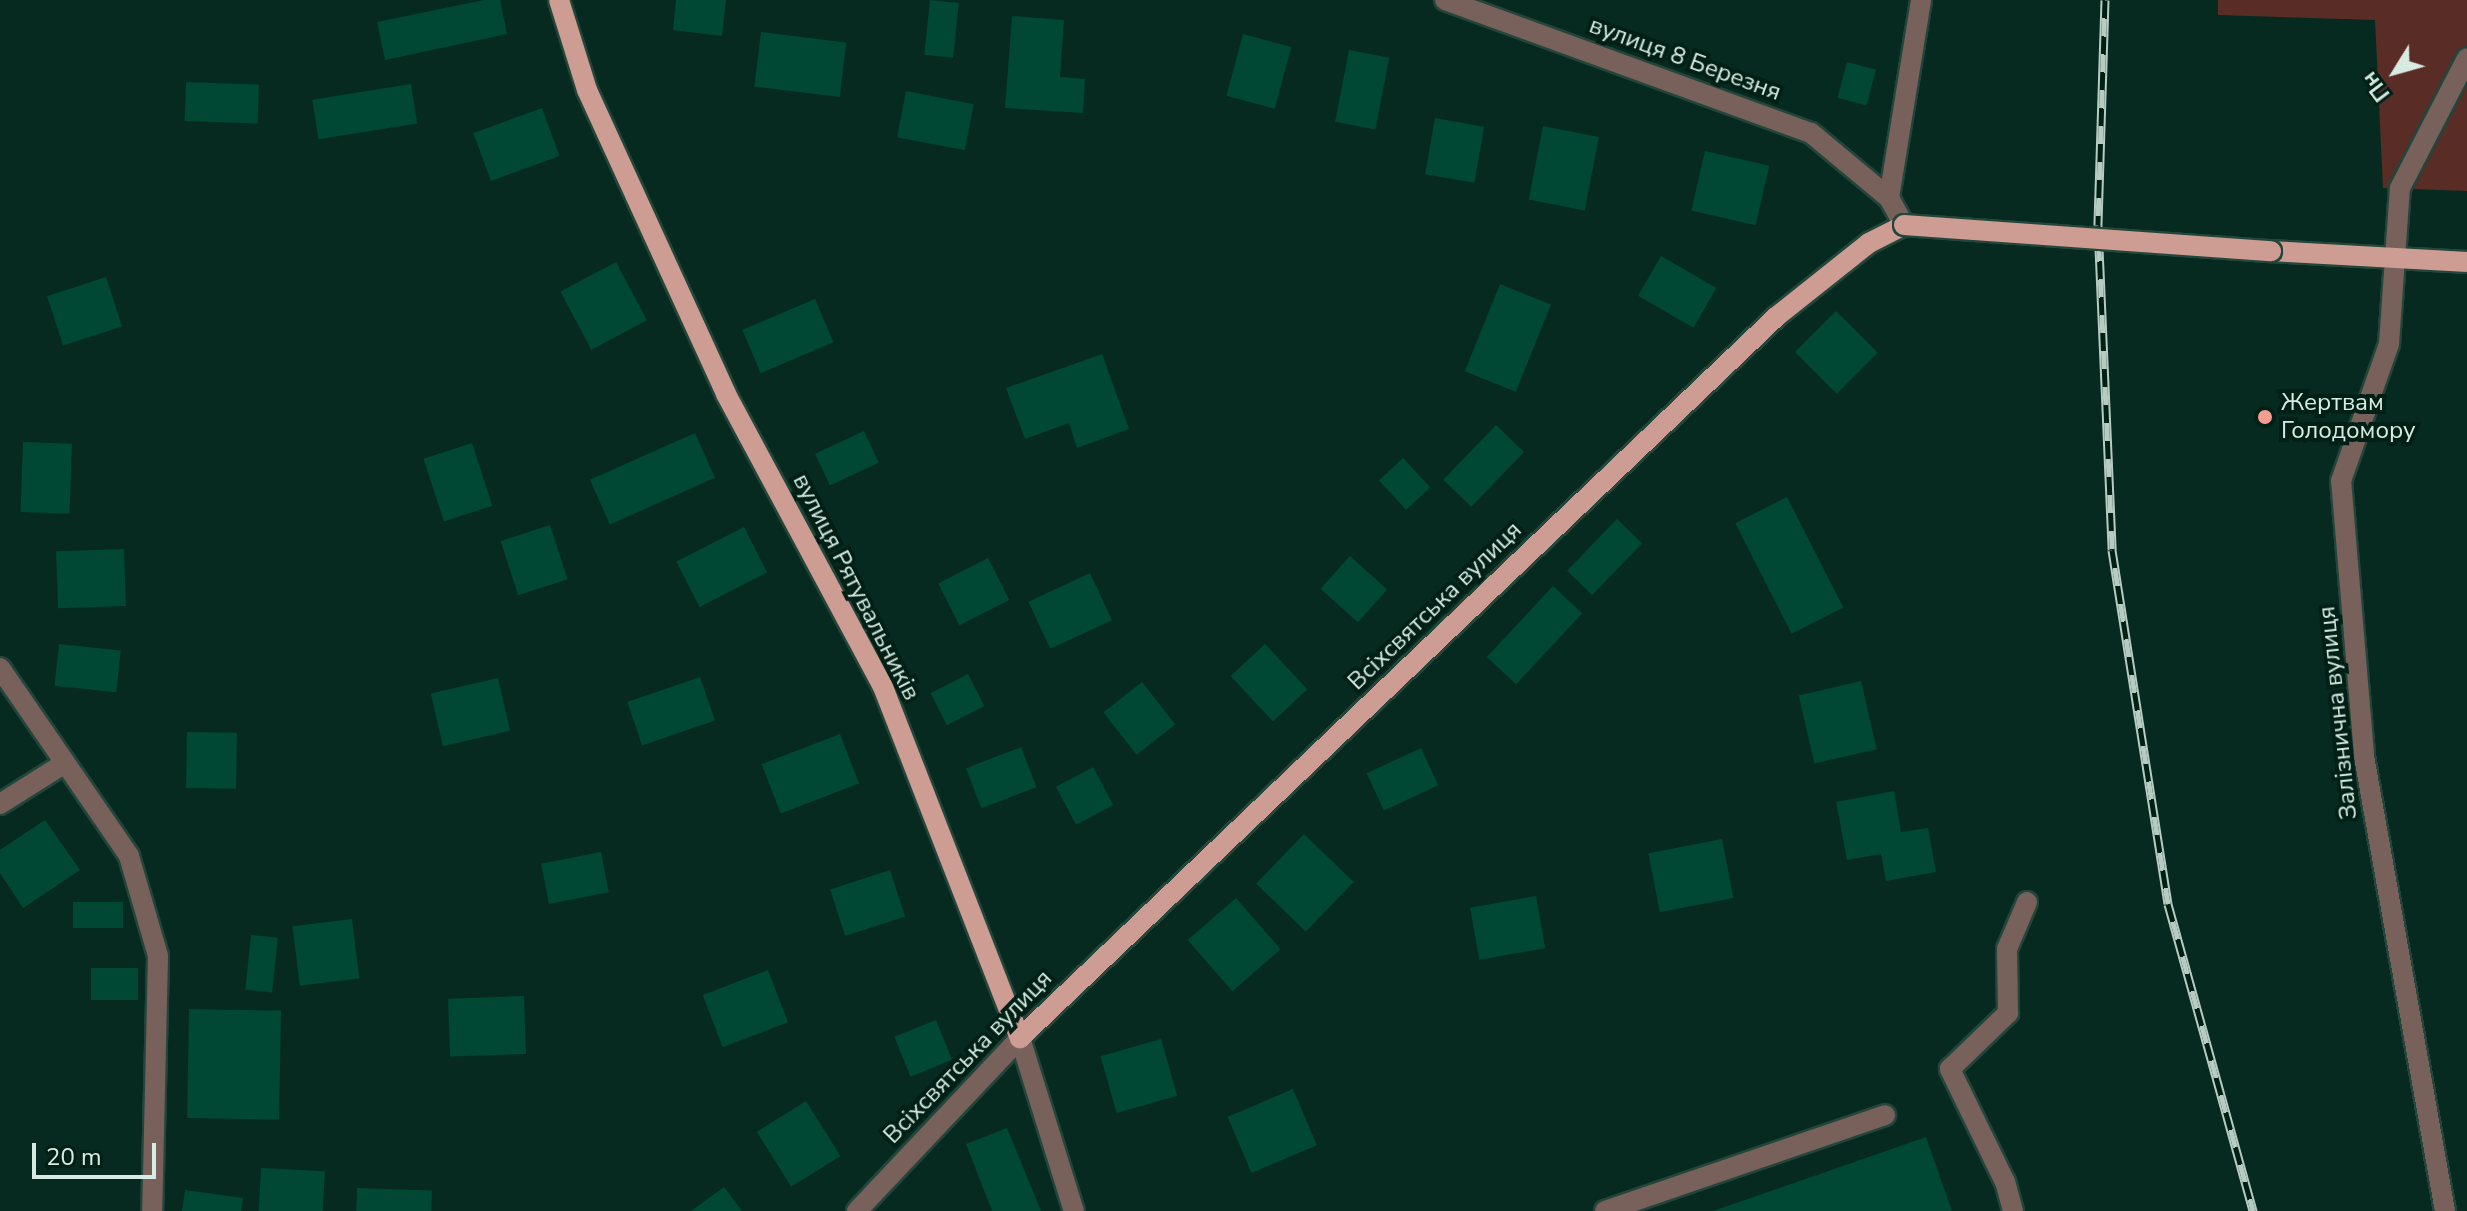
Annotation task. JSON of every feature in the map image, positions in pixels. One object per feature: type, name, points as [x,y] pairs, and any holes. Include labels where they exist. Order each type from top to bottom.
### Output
[{"type":"main road","name":"вулиця Рятувальників","points":[[559,0],[587,90],[726,394],[883,687],[1020,1038]]},
{"type":"main road","name":"Всіхсвятська вулиця","points":[[1020,1038],[1776,317],[1837,266],[1904,225]]},
{"type":"main road","points":[[1904,225],[2397,260],[2467,262]]},
{"type":"street","name":"вулиця 8 Березня","points":[[1445,0],[1811,133],[1889,198]]},
{"type":"street","points":[[1904,225],[1889,198],[1921,0]]},
{"type":"street","name":"Залізнична вулиця","points":[[2445,1211],[2364,754],[2341,481],[2389,344],[2400,188],[2467,58]]},
{"type":"street","points":[[0,668],[129,856],[158,956],[152,1211]]},
{"type":"street","points":[[0,804],[65,763]]},
{"type":"street","points":[[2013,1211],[2005,1182],[1950,1069],[2008,1013],[2007,949],[2027,902]]},
{"type":"street","name":"Всіхсвятська вулиця","points":[[857,1211],[1020,1038]]},
{"type":"street","name":"вулиця Рятувальників","points":[[1020,1038],[1074,1211]]},
{"type":"street","points":[[1605,1211],[1885,1115]]},
{"type":"shaded area","points":[[2218,0],[2467,0],[2467,191],[2383,188],[2375,20],[2218,15]]},
{"type":"building","points":[[484,0],[500,0],[507,34],[385,60],[377,22]]},
{"type":"building","points":[[676,0],[726,0],[722,36],[673,30]]},
{"type":"building","points":[[930,0],[959,3],[953,58],[924,55]]},
{"type":"building","points":[[1012,16],[1064,20],[1060,77],[1085,79],[1083,113],[1005,108]]},
{"type":"building","points":[[761,32],[846,42],[840,97],[754,87]]},
{"type":"building","points":[[1243,34],[1291,47],[1275,109],[1226,96]]},
{"type":"building","points":[[1349,50],[1389,58],[1375,129],[1335,122]]},
{"type":"building","points":[[1847,62],[1876,70],[1866,106],[1837,98]]},
{"type":"building","points":[[186,82],[259,85],[258,124],[185,121]]},
{"type":"building","points":[[411,84],[417,124],[318,139],[312,100]]},
{"type":"building","points":[[906,91],[974,104],[965,150],[897,137]]},
{"type":"building","points":[[542,108],[559,156],[491,181],[473,133]]},
{"type":"building","points":[[1435,118],[1484,127],[1474,183],[1425,174]]},
{"type":"building","points":[[1543,126],[1599,137],[1585,210],[1529,200]]},
{"type":"building","points":[[1705,151],[1769,166],[1756,225],[1691,210]]},
{"type":"building","points":[[1661,256],[1716,288],[1693,328],[1638,296]]},
{"type":"building","points":[[616,262],[647,320],[591,350],[560,292]]},
{"type":"building","points":[[106,277],[122,326],[63,346],[47,296]]},
{"type":"building","points":[[1500,284],[1551,305],[1516,392],[1465,371]]},
{"type":"building","points":[[815,299],[833,342],[761,373],[742,330]]},
{"type":"building","points":[[1836,311],[1878,353],[1837,394],[1795,352]]},
{"type":"building","points":[[1102,354],[1129,429],[1077,448],[1069,423],[1025,439],[1006,388]]},
{"type":"building","points":[[1496,425],[1524,452],[1471,507],[1443,480]]},
{"type":"building","points":[[864,431],[879,463],[830,486],[815,454]]},
{"type":"building","points":[[695,433],[715,478],[610,525],[590,480]]},
{"type":"building","points":[[23,442],[72,444],[70,514],[21,512]]},
{"type":"building","points":[[472,443],[492,506],[444,522],[423,459]]},
{"type":"building","points":[[1403,458],[1430,487],[1406,510],[1379,481]]},
{"type":"building","points":[[1787,497],[1843,607],[1792,634],[1735,523]]},
{"type":"building","points":[[1617,519],[1642,543],[1592,595],[1567,571]]},
{"type":"building","points":[[550,525],[568,579],[518,595],[501,541]]},
{"type":"building","points":[[744,527],[767,572],[699,607],[676,562]]},
{"type":"building","points":[[124,549],[126,606],[58,608],[56,551]]},
{"type":"building","points":[[1350,556],[1387,589],[1358,622],[1321,589]]},
{"type":"building","points":[[988,558],[1009,600],[959,625],[938,583]]},
{"type":"building","points":[[1090,573],[1112,620],[1050,649],[1028,602]]},
{"type":"building","points":[[1553,586],[1582,613],[1516,684],[1487,657]]},
{"type":"building","points":[[59,644],[121,650],[116,692],[55,686]]},
{"type":"building","points":[[1265,644],[1307,689],[1273,721],[1231,676]]},
{"type":"building","points":[[968,674],[984,706],[947,725],[931,693]]},
{"type":"building","points":[[700,677],[715,720],[642,746],[627,702]]},
{"type":"building","points":[[498,678],[510,731],[443,746],[431,694]]},
{"type":"building","points":[[1861,681],[1877,749],[1814,764],[1799,695]]},
{"type":"building","points":[[1142,682],[1175,725],[1137,755],[1103,712]]},
{"type":"building","points":[[187,732],[237,733],[236,789],[186,788]]},
{"type":"building","points":[[840,734],[859,783],[781,814],[762,764]]},
{"type":"building","points":[[1021,747],[1036,787],[981,808],[966,768]]},
{"type":"building","points":[[1421,748],[1438,785],[1384,811],[1367,773]]},
{"type":"building","points":[[1093,767],[1113,805],[1076,825],[1056,787]]},
{"type":"building","points":[[1894,791],[1901,832],[1928,828],[1936,872],[1886,881],[1881,854],[1847,860],[1836,802]]},
{"type":"building","points":[[45,820],[80,870],[23,908],[0,873],[0,850]]},
{"type":"building","points":[[1304,834],[1354,882],[1306,932],[1256,884]]},
{"type":"building","points":[[1722,839],[1733,898],[1660,912],[1648,853]]},
{"type":"building","points":[[601,852],[609,892],[549,904],[541,864]]},
{"type":"building","points":[[890,870],[905,917],[845,936],[830,889]]},
{"type":"building","points":[[1536,896],[1545,948],[1479,960],[1470,908]]},
{"type":"building","points":[[1236,898],[1281,949],[1232,991],[1188,940]]},
{"type":"building","points":[[73,902],[123,902],[123,928],[73,928]]},
{"type":"building","points":[[352,919],[359,979],[300,986],[292,926]]},
{"type":"building","points":[[251,935],[278,938],[272,993],[245,990]]},
{"type":"building","points":[[91,968],[138,968],[138,1000],[91,1000]]},
{"type":"building","points":[[768,970],[788,1022],[723,1047],[703,995]]},
{"type":"building","points":[[524,996],[526,1054],[450,1057],[448,999]]},
{"type":"building","points":[[189,1009],[281,1011],[279,1120],[187,1118]]},
{"type":"building","points":[[936,1020],[952,1060],[910,1077],[894,1037]]},
{"type":"building","points":[[1161,1039],[1177,1096],[1117,1113],[1100,1056]]},
{"type":"building","points":[[1293,1089],[1317,1145],[1251,1173],[1228,1117]]},
{"type":"building","points":[[806,1101],[840,1156],[791,1187],[757,1132]]},
{"type":"building","points":[[1007,1128],[1041,1211],[992,1211],[966,1144]]},
{"type":"building","points":[[1926,1137],[1952,1211],[1713,1211]]},
{"type":"building","points":[[261,1168],[325,1171],[323,1211],[259,1211]]},
{"type":"building","points":[[724,1187],[742,1211],[691,1211]]},
{"type":"building","points":[[357,1188],[432,1191],[431,1211],[356,1211]]},
{"type":"building","points":[[185,1190],[243,1198],[241,1211],[182,1211]]},
{"type":"railway","points":[[2105,0],[2098,225],[2112,550],[2168,904],[2253,1211]]},
{"type":"place","name":"Жертвам Голодомору","points":[[2265,417]]}]
